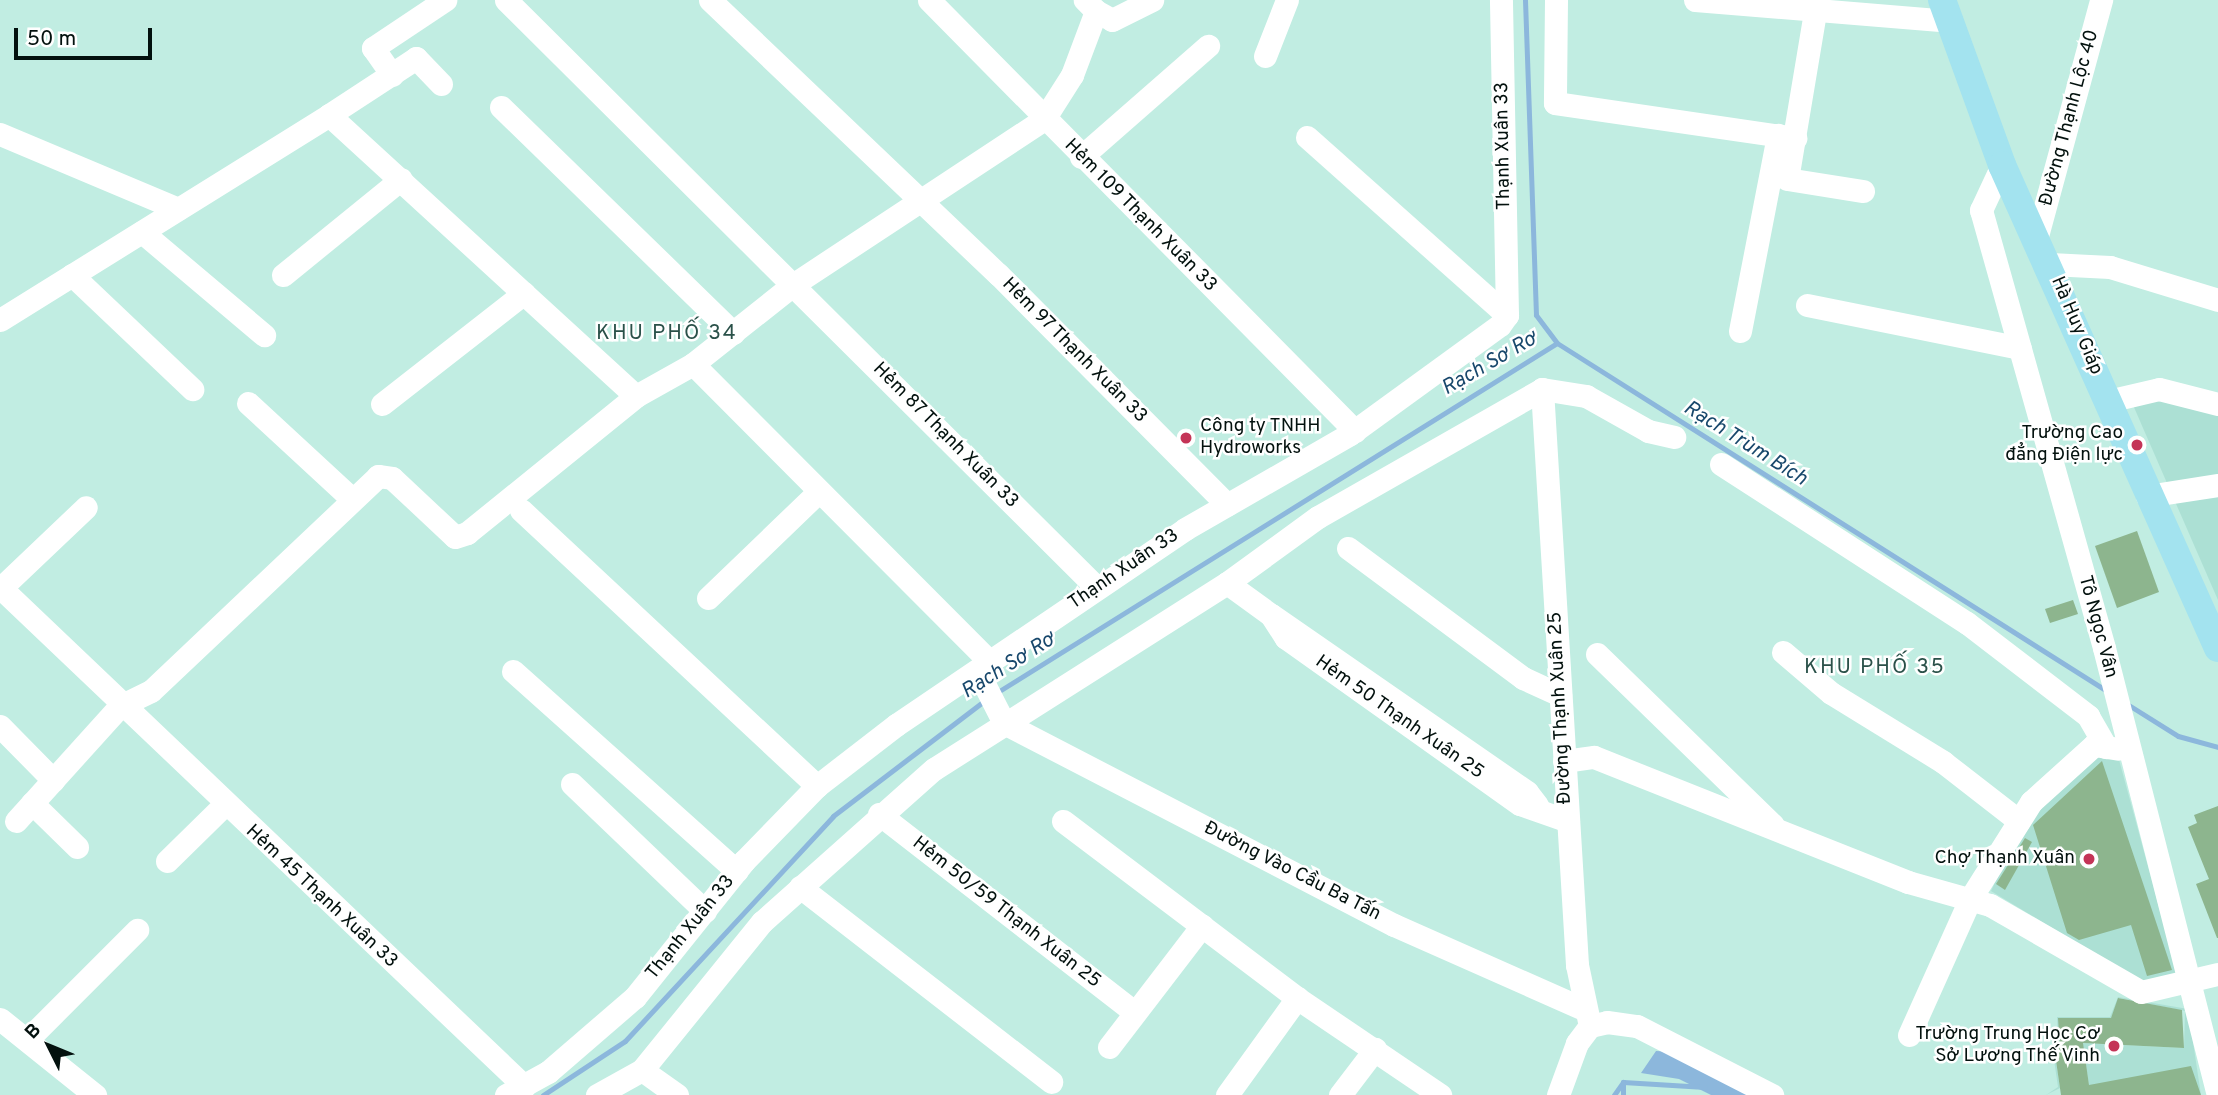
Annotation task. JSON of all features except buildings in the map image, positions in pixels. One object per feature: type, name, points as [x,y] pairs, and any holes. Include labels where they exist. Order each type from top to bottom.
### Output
[{"type":"main road","name":"Hà Huy Giáp","points":[[1945,10],[2002,165],[2050,264],[2147,496],[2218,648]]},
{"type":"street","points":[[391,75],[373,48],[445,0]]},
{"type":"street","name":"Hẻm 97 Thạnh Xuân 33","points":[[710,0],[920,198],[1227,505]]},
{"type":"street","name":"Hẻm 109 Thạnh Xuân 33","points":[[929,0],[1081,157],[1355,430]]},
{"type":"street","points":[[16,821],[120,706],[151,691],[351,498],[378,476],[391,478],[445,531],[455,537],[467,533],[636,396],[693,364],[794,284],[920,198],[1044,119],[1072,75],[1090,6],[1112,20],[1152,0]]},
{"type":"street","points":[[1265,56],[1287,0]]},
{"type":"street","name":"Thạnh Xuân 33","points":[[515,1090],[635,997],[737,871],[817,786],[1096,587],[1227,505],[1355,430],[1475,349],[1507,315],[1501,0]]},
{"type":"street","points":[[1556,0],[1555,103],[1786,136]]},
{"type":"street","points":[[1695,0],[1808,8],[1945,10]]},
{"type":"street","name":"Đường Thạnh Lộc 40","points":[[2036,236],[2101,0]]},
{"type":"street","name":"Hẻm 87 Thạnh Xuân 33","points":[[511,2],[1096,587]]},
{"type":"street","points":[[1740,331],[1786,136],[1808,8]]},
{"type":"street","points":[[1081,157],[1208,46]]},
{"type":"street","points":[[0,320],[416,58],[441,84]]},
{"type":"street","points":[[501,107],[733,333]]},
{"type":"street","points":[[329,115],[636,396]]},
{"type":"street","points":[[0,134],[178,209]]},
{"type":"street","points":[[1786,136],[1787,179],[1863,191]]},
{"type":"street","points":[[1307,137],[1507,315]]},
{"type":"street","name":"Tô Ngọc Vân","points":[[2002,165],[1981,210],[2104,648],[2119,745],[2218,1095]]},
{"type":"street","points":[[283,275],[401,179]]},
{"type":"street","points":[[142,232],[264,335]]},
{"type":"street","points":[[2050,264],[2110,267],[2218,300]]},
{"type":"street","points":[[72,275],[192,389]]},
{"type":"street","points":[[382,404],[524,293]]},
{"type":"street","points":[[1807,305],[2020,348]]},
{"type":"street","points":[[693,364],[819,491],[985,668],[1004,723]]},
{"type":"street","points":[[2108,401],[2159,389],[2218,404]]},
{"type":"street","points":[[597,1095],[642,1070],[762,922],[879,814],[1004,723],[1227,583],[1318,517],[1542,390],[1586,396],[1648,431],[1674,437]]},
{"type":"street","name":"Đường Thạnh Xuân 25","points":[[1542,390],[1568,821],[1588,1018]]},
{"type":"street","points":[[248,402],[351,498]]},
{"type":"street","points":[[1721,464],[1967,622],[2088,716],[2119,745]]},
{"type":"street","points":[[2147,496],[2218,485]]},
{"type":"street","points":[[708,598],[819,491]]},
{"type":"street","points":[[1,588],[86,507]]},
{"type":"street","points":[[521,510],[817,786]]},
{"type":"street","points":[[1348,548],[1523,678],[1560,695]]},
{"type":"street","name":"Hẻm 50 Thạnh Xuân 25","points":[[1227,583],[1439,728],[1537,805],[1568,821]]},
{"type":"street","name":"Hẻm 45 Thạnh Xuân 33","points":[[1,588],[515,1090]]},
{"type":"street","points":[[1783,652],[1831,693],[1943,762],[2019,821]]},
{"type":"street","points":[[1597,654],[1781,833]]},
{"type":"street","points":[[513,671],[737,871]]},
{"type":"street","name":"Đường Vào Cầu Ba Tấn","points":[[1004,723],[1394,925],[1588,1018]]},
{"type":"street","points":[[0,726],[53,780]]},
{"type":"street","points":[[1909,1035],[1970,899],[2019,821],[2094,745],[2119,745]]},
{"type":"street","points":[[1564,761],[1594,757],[1781,833],[1970,899],[2141,992],[2188,985],[2218,974]]},
{"type":"street","points":[[572,784],[705,911]]},
{"type":"street","points":[[32,803],[77,848]]},
{"type":"street","points":[[167,861],[224,805]]},
{"type":"street","name":"Hẻm 50/59 Thạnh Xuân 25","points":[[879,814],[1133,1012]]},
{"type":"street","points":[[1063,821],[1297,998],[1440,1095]]},
{"type":"street","points":[[800,887],[1051,1083]]},
{"type":"street","points":[[1110,1047],[1133,1012],[1202,926]]},
{"type":"street","points":[[27,1040],[137,930]]},
{"type":"street","points":[[1227,1095],[1297,998]]},
{"type":"street","points":[[1558,1095],[1588,1018],[1637,1026],[1772,1095]]},
{"type":"street","points":[[0,1019],[95,1095]]},
{"type":"street","points":[[1340,1095],[1375,1049]]},
{"type":"street","points":[[642,1070],[677,1095]]},
{"type":"shaded area","name":"Trường Cao đẳng Điện lực","points":[[2156,391],[2218,409],[2218,600],[2133,405]]},
{"type":"shaded area","name":"Chợ Thạnh Xuân","points":[[2085,748],[2118,756],[2179,981],[2141,982],[1991,891],[2027,817]]},
{"type":"shaded area","name":"Trường Trung Học Cơ Sở Lương Thế Vinh","points":[[2118,997],[2188,1009],[2201,1095],[2089,1085],[2083,1046],[2054,1047],[2060,1088],[2046,1095],[2058,1087],[2052,1046],[2058,1042],[2057,1017],[2110,1017]],"holes":[[[2119,998],[2185,1011],[2184,1048],[2060,1042],[2059,1018],[2111,1018]]]},
{"type":"water","points":[[1656,1051],[1674,1052],[1756,1095],[1711,1095],[1679,1079],[1641,1073]]},
{"type":"waterway","name":"Rạch Trùm Bích","points":[[1525,0],[1536,315],[1557,343],[2107,691]]},
{"type":"waterway","name":"Rạch Sơ Rơ","points":[[996,693],[1557,343]]},
{"type":"waterway","name":"Rạch Sơ Rơ","points":[[543,1095],[625,1041],[833,816],[985,700]]},
{"type":"waterway","name":"Rạch Trùm Bích","points":[[2127,704],[2178,736],[2218,747]]},
{"type":"waterway","points":[[1623,1082],[1705,1087]]},
{"type":"waterway","points":[[1614,1095],[1623,1082]]},
{"type":"waterway","points":[[1623,1082],[1623,1095]]},
{"type":"place","name":"Công ty TNHH Hydroworks","points":[[1186,438]]},
{"type":"place","name":"Trường Cao đẳng Điện lực","points":[[2137,445]]},
{"type":"place","name":"Chợ Thạnh Xuân","points":[[2089,859]]},
{"type":"place","name":"Trường Trung Học Cơ Sở Lương Thế Vinh","points":[[2114,1046]]},
{"type":"district","name":"KHU PHỐ 34","points":[[667,334]]},
{"type":"district","name":"KHU PHỐ 35","points":[[1875,668]]}]
